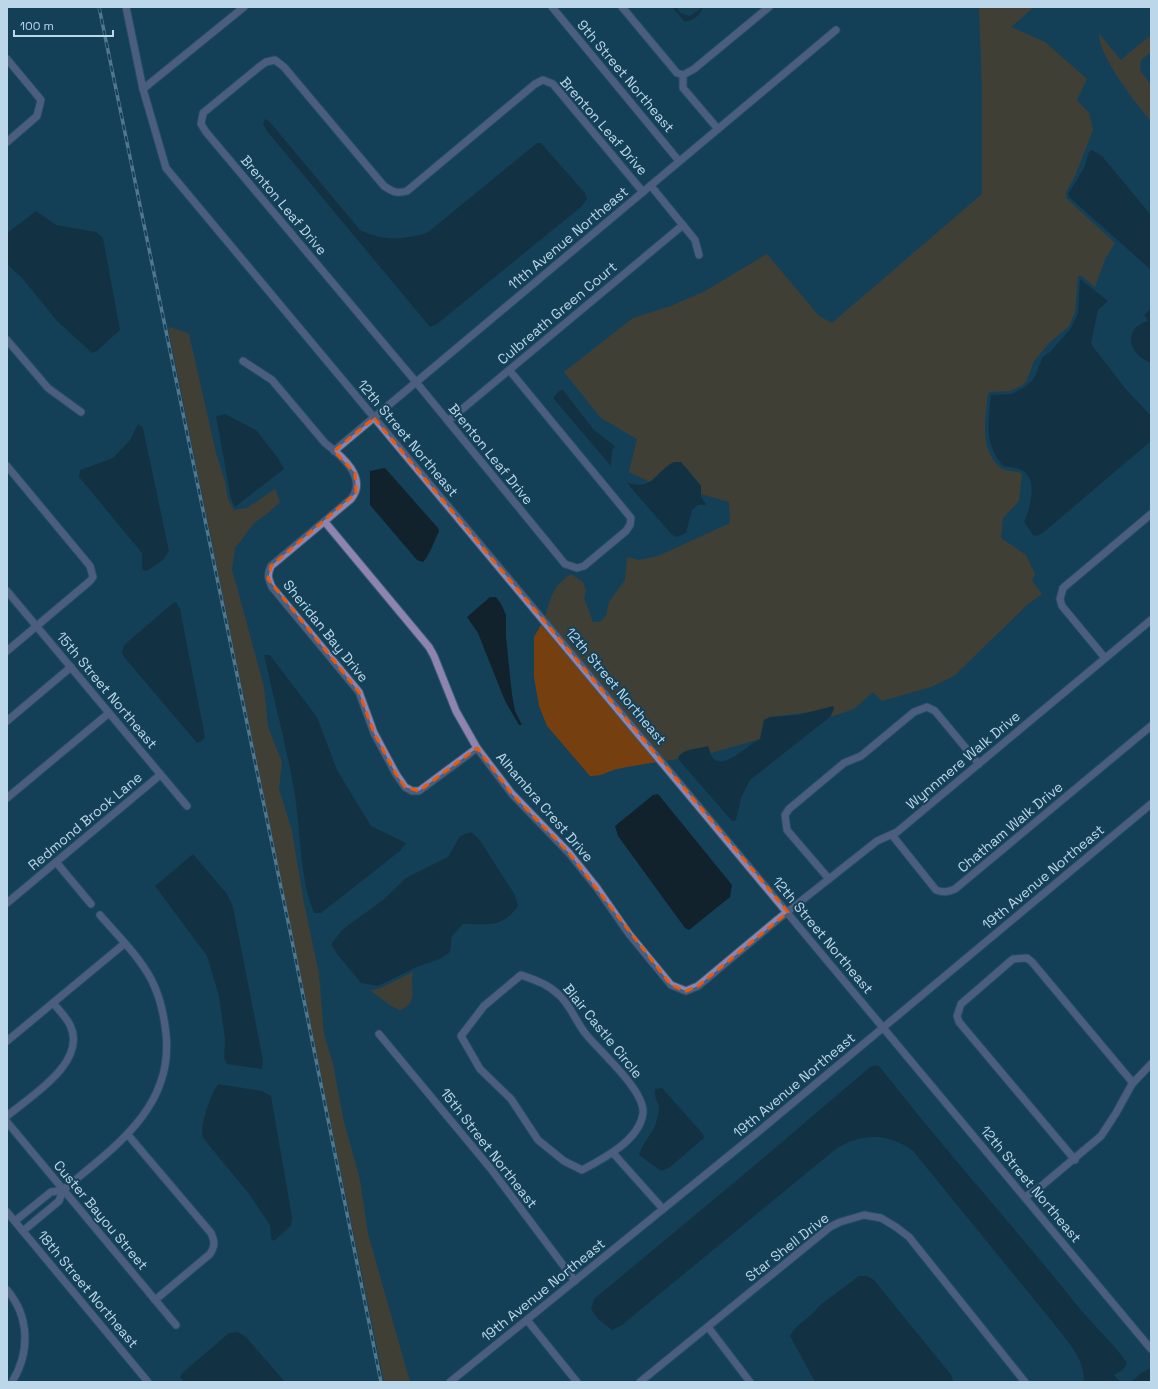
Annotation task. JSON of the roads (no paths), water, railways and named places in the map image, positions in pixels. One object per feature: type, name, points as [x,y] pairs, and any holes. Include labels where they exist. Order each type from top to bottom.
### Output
[{"type":"street","name":"12th Street Northeast","points":[[126,7],[143,89],[166,168],[1151,1349]]},
{"type":"street","points":[[143,89],[244,7]]},
{"type":"street","name":"9th Street Northeast","points":[[552,7],[679,161]]},
{"type":"street","points":[[622,7],[677,74],[683,75],[694,69],[768,7]]},
{"type":"street","name":"11th Avenue Northeast","points":[[334,451],[836,30]]},
{"type":"street","points":[[7,59],[41,100],[37,116],[7,142]]},
{"type":"street","name":"Brenton Leaf Drive","points":[[510,371],[631,518],[630,525],[626,531],[584,566],[577,568],[565,564],[416,382],[206,132],[201,124],[203,113],[223,95],[266,62],[275,60],[284,67],[384,186],[392,192],[399,194],[407,191],[535,84],[543,80],[553,84],[643,192]]},
{"type":"street","points":[[683,75],[683,88],[718,129]]},
{"type":"street","points":[[651,186],[695,240],[699,256]]},
{"type":"street","name":"Culbreath Green Court","points":[[448,421],[510,371],[683,225]]},
{"type":"street","points":[[7,340],[48,388],[80,412]]},
{"type":"street","name":"Sheridan Bay Drive","points":[[243,361],[272,380],[325,443],[355,473],[357,481],[356,493],[325,522],[271,566],[268,573],[268,579],[272,587],[359,692],[374,733],[396,774],[405,787],[412,791],[419,791],[478,748]]},
{"type":"street","points":[[7,466],[92,570],[93,577],[7,651]]},
{"type":"street","points":[[1105,658],[1062,606],[1060,594],[1063,588],[1151,514]]},
{"type":"street","name":"Alhambra Crest Drive","points":[[325,522],[429,647],[456,711],[478,748],[512,794],[569,853],[597,888],[644,953],[671,985],[686,991],[698,986],[788,912]]},
{"type":"street","name":"15th Street Northeast","points":[[7,591],[187,806]]},
{"type":"street","name":"Wynnmere Walk Drive","points":[[788,912],[877,841],[892,835],[1151,620]]},
{"type":"street","points":[[7,720],[71,667]]},
{"type":"street","points":[[829,879],[787,830],[785,815],[789,809],[844,763],[861,756],[914,712],[927,707],[935,711],[979,764]]},
{"type":"street","points":[[7,798],[109,713]]},
{"type":"street","name":"Chatham Walk Drive","points":[[892,835],[936,890],[943,893],[948,892],[955,889],[1151,726]]},
{"type":"street","name":"Redmond Brook Lane","points":[[7,903],[160,775]]},
{"type":"street","name":"19th Avenue Northeast","points":[[450,1382],[884,1027],[1151,804]]},
{"type":"street","points":[[56,862],[91,904]]},
{"type":"street","points":[[22,1231],[59,1201],[64,1190],[128,1135],[145,1114],[157,1093],[164,1073],[167,1039],[159,995],[143,968],[100,915]]},
{"type":"street","points":[[7,1041],[124,944]]},
{"type":"street","points":[[1074,1160],[959,1022],[957,1016],[961,1004],[1013,959],[1027,958],[1032,962],[1133,1083]]},
{"type":"street","name":"Blair Castle Circle","points":[[521,975],[542,982],[560,995],[585,1033],[620,1069],[640,1102],[643,1113],[638,1125],[631,1136],[613,1153],[582,1170],[564,1161],[538,1140],[511,1099],[480,1069],[461,1036],[484,1006],[521,975]]},
{"type":"street","points":[[7,1116],[61,1070],[70,1059],[73,1048],[73,1036],[70,1026],[53,1003]]},
{"type":"street","name":"15th Street Northeast","points":[[379,1034],[486,1162],[575,1281]]},
{"type":"street","points":[[1025,1197],[1039,1188],[1074,1160],[1101,1136],[1133,1083],[1151,1064]]},
{"type":"street","name":"Custer Bayou Street","points":[[7,1122],[176,1325]]},
{"type":"street","points":[[128,1135],[211,1233],[215,1241],[214,1248],[210,1254],[155,1300]]},
{"type":"street","points":[[613,1153],[663,1209]]},
{"type":"street","points":[[14,1221],[51,1192],[64,1190]]},
{"type":"street","name":"18th Street Northeast","points":[[7,1212],[148,1382]]},
{"type":"street","name":"Star Shell Drive","points":[[640,1382],[830,1227],[840,1222],[864,1215],[881,1218],[909,1237],[1025,1382]]},
{"type":"street","points":[[7,1290],[18,1308],[24,1326],[26,1346],[18,1371],[12,1382]]},
{"type":"street","points":[[526,1320],[577,1382]]},
{"type":"street","points":[[708,1327],[750,1382]]},
{"type":"water","points":[[672,7],[677,7],[680,13],[690,16],[703,7],[696,17],[685,22]]},
{"type":"water","points":[[265,119],[269,121],[360,230],[368,234],[385,238],[401,238],[427,233],[537,143],[541,143],[585,193],[587,199],[581,207],[437,324],[430,327],[266,130],[263,123]]},
{"type":"water","points":[[1092,150],[1102,156],[1151,215],[1151,270],[1069,197],[1068,194],[1084,168],[1089,152]]},
{"type":"water","points":[[36,211],[56,225],[96,232],[103,238],[120,330],[97,351],[92,353],[57,321],[22,278],[7,264],[7,233]]},
{"type":"water","points":[[1080,279],[1108,301],[1098,310],[1091,344],[1125,388],[1151,416],[1151,441],[1044,532],[1037,536],[1033,535],[1024,522],[1029,509],[1032,493],[1029,478],[1019,469],[1003,466],[997,458],[990,441],[988,424],[991,395],[1011,394],[1023,388],[1032,381],[1042,358],[1051,351],[1071,328],[1078,313]]},
{"type":"water","points":[[1151,309],[1151,363],[1140,357],[1135,352],[1132,346],[1131,336],[1137,327],[1148,321],[1144,315]]},
{"type":"water","points":[[563,390],[594,430],[615,446],[612,451],[611,466],[553,398],[559,391]]},
{"type":"water","points":[[225,414],[256,430],[278,458],[284,469],[235,507],[231,499],[216,416]]},
{"type":"water","points":[[138,424],[143,428],[169,551],[163,560],[147,571],[142,570],[142,553],[79,477],[80,470],[113,458],[130,440]]},
{"type":"water","points":[[674,462],[681,462],[701,486],[701,497],[706,504],[698,505],[692,510],[686,533],[677,537],[672,535],[626,482],[635,484],[648,483],[667,466]]},
{"type":"water","points":[[385,468],[438,528],[439,531],[434,543],[423,562],[417,560],[370,505],[370,471]]},
{"type":"water","points":[[490,597],[496,597],[506,615],[506,637],[512,695],[515,711],[522,725],[519,725],[505,701],[478,633],[467,617]]},
{"type":"water","points":[[176,602],[180,609],[205,737],[202,741],[197,743],[124,657],[122,652],[124,645]]},
{"type":"water","points":[[264,655],[270,655],[317,717],[337,770],[371,826],[406,843],[400,851],[321,913],[314,913],[309,898],[303,868],[294,790],[284,739]]},
{"type":"water","points":[[833,706],[834,709],[830,717],[750,780],[741,798],[736,820],[732,821],[678,759],[680,755],[686,751],[708,746],[711,755],[716,760],[728,760],[760,739],[764,720],[770,717],[798,715]]},
{"type":"water","points":[[658,794],[732,885],[730,897],[689,930],[685,928],[618,836],[615,826],[653,795]]},
{"type":"water","points":[[471,832],[479,839],[515,895],[518,906],[506,919],[494,924],[463,924],[452,936],[450,952],[440,959],[419,966],[378,986],[361,983],[337,954],[331,944],[343,929],[383,900],[406,878],[448,857],[460,836]]},
{"type":"water","points":[[193,854],[227,894],[233,907],[263,1060],[262,1069],[227,1064],[224,1058],[225,1039],[219,996],[207,956],[155,886]]},
{"type":"water","points":[[876,1065],[880,1067],[928,1127],[1082,1311],[1121,1355],[1127,1363],[1123,1370],[1114,1375],[1120,1382],[1112,1382],[1109,1380],[1107,1382],[1084,1382],[1080,1360],[1059,1330],[913,1151],[904,1145],[885,1138],[866,1138],[847,1143],[837,1148],[622,1325],[612,1330],[598,1319],[591,1309],[594,1299],[870,1067]]},
{"type":"water","points":[[218,1084],[262,1091],[271,1096],[292,1217],[291,1226],[274,1241],[271,1239],[270,1225],[249,1194],[203,1138],[202,1133],[206,1110]]},
{"type":"water","points":[[662,1088],[703,1134],[704,1138],[669,1168],[661,1171],[639,1155],[656,1123],[659,1108],[655,1095],[655,1089]]},
{"type":"water","points":[[859,1276],[867,1276],[874,1280],[952,1376],[953,1382],[815,1382],[790,1336],[793,1331],[819,1306]]},
{"type":"water","points":[[238,1332],[246,1337],[285,1382],[184,1382],[180,1377],[182,1373],[229,1333]]},
{"type":"water","points":[[1151,1368],[1151,1382],[1131,1382],[1141,1373]]},
{"type":"railway","points":[[99,7],[290,931],[381,1382]]}]
